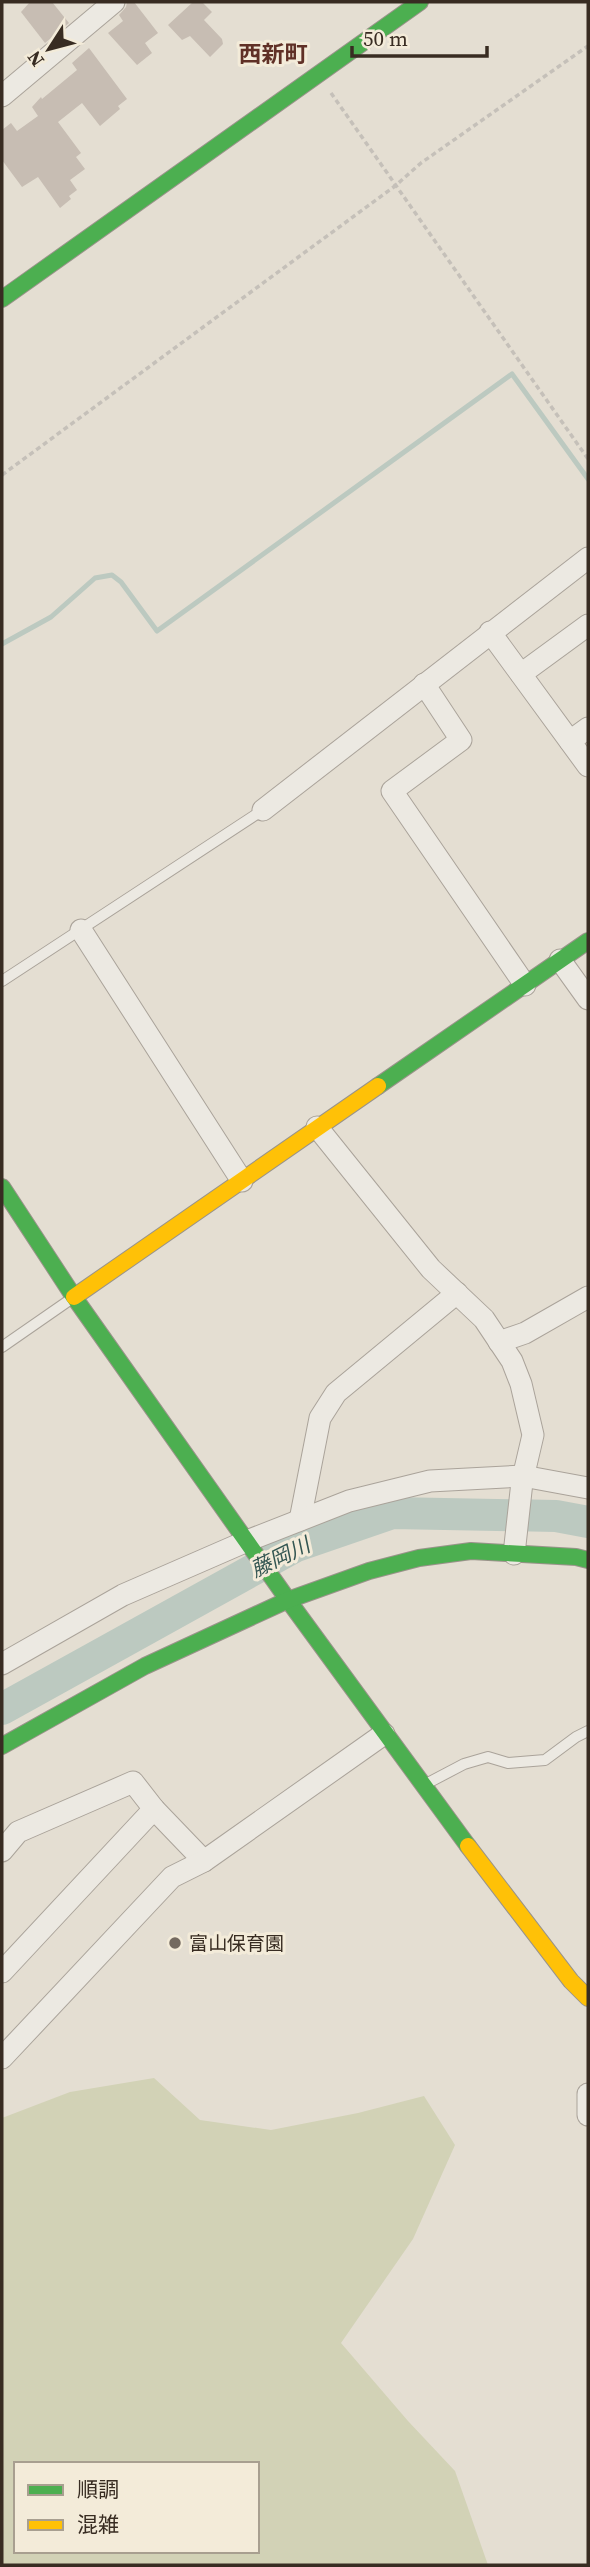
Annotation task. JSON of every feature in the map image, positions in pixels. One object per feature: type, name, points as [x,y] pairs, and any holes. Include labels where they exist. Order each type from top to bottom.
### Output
[{"type":"street","points":[[4,90],[114,2]]},
{"type":"street","points":[[2,299],[420,2]]},
{"type":"street","points":[[263,810],[588,558]]},
{"type":"street","points":[[521,674],[588,625]]},
{"type":"street","points":[[490,632],[588,766]]},
{"type":"street","points":[[424,684],[461,740],[392,791],[525,985]]},
{"type":"street","points":[[570,741],[588,728]]},
{"type":"street","points":[[81,930],[242,1181]]},
{"type":"street","points":[[74,1297],[588,941]]},
{"type":"street","points":[[560,960],[588,999]]},
{"type":"street","points":[[317,1127],[431,1269],[484,1319],[512,1361],[521,1384],[533,1435],[522,1479],[515,1549]]},
{"type":"street","points":[[2,1187],[74,1297],[384,1734],[571,1981],[588,1998]]},
{"type":"street","points":[[300,1520],[320,1418],[336,1393],[457,1293]]},
{"type":"street","points":[[499,1342],[525,1333],[588,1297]]},
{"type":"street","points":[[2,1664],[123,1595],[249,1545],[300,1520],[349,1501],[430,1481],[522,1479],[588,1488]]},
{"type":"street","points":[[2,1746],[145,1666],[284,1594],[419,1558],[471,1550],[515,1549],[588,1560]]},
{"type":"street","points":[[2,2058],[172,1877],[204,1861],[384,1734]]},
{"type":"street","points":[[2,1851],[18,1832],[133,1782],[154,1809],[204,1861]]},
{"type":"street","points":[[2,1972],[154,1809]]},
{"type":"street","points":[[588,2094],[588,2115]]},
{"type":"lane","points":[[2,981],[263,810]]},
{"type":"lane","points":[[2,1347],[74,1297]]},
{"type":"lane","points":[[422,1786],[464,1763],[488,1757],[508,1763],[545,1760],[588,1731]]},
{"type":"path","points":[[2,475],[395,186],[421,163],[588,46]]},
{"type":"path","points":[[318,74],[588,458]]},
{"type":"green space","points":[[154,2078],[200,2120],[271,2130],[358,2113],[424,2096],[455,2145],[413,2239],[341,2343],[455,2471],[488,2565],[2,2565],[2,2118],[70,2092]]},
{"type":"building","points":[[30,2],[52,2],[69,23],[45,43],[21,12]]},
{"type":"building","points":[[127,2],[134,2],[158,33],[145,43],[152,53],[137,65],[108,33],[123,21],[119,15]]},
{"type":"building","points":[[193,2],[202,2],[212,12],[204,20],[222,39],[223,44],[210,57],[190,36],[182,40],[168,25]]},
{"type":"building","points":[[89,48],[127,99],[118,106],[120,109],[100,126],[82,103],[58,122],[81,153],[76,157],[85,169],[70,180],[77,190],[60,208],[38,177],[22,187],[2,160],[2,130],[11,123],[17,131],[38,116],[32,107],[77,70],[72,63]]},
{"type":"waterway","points":[[2,644],[51,617],[95,578],[112,575],[121,582],[157,631],[512,374],[588,479]]},
{"type":"waterway","name":"藤岡川","points":[[2,1709],[296,1546],[392,1513],[556,1516],[588,1522]]},
{"type":"traffic: fast","points":[[2,299],[420,2]]},
{"type":"traffic: fast","points":[[378,1086],[588,941]]},
{"type":"traffic: fast","points":[[2,1187],[74,1297],[288,1600],[468,1846]]},
{"type":"traffic: fast","points":[[2,1746],[145,1666],[288,1600],[369,1571],[419,1558],[471,1551],[588,1560]]},
{"type":"traffic: slow","points":[[74,1297],[378,1086]]},
{"type":"traffic: slow","points":[[468,1846],[571,1981],[588,1998]]},
{"type":"place","name":"富山保育園","points":[[175,1943]]},
{"type":"district","name":"西新町","points":[[273,54]]}]
